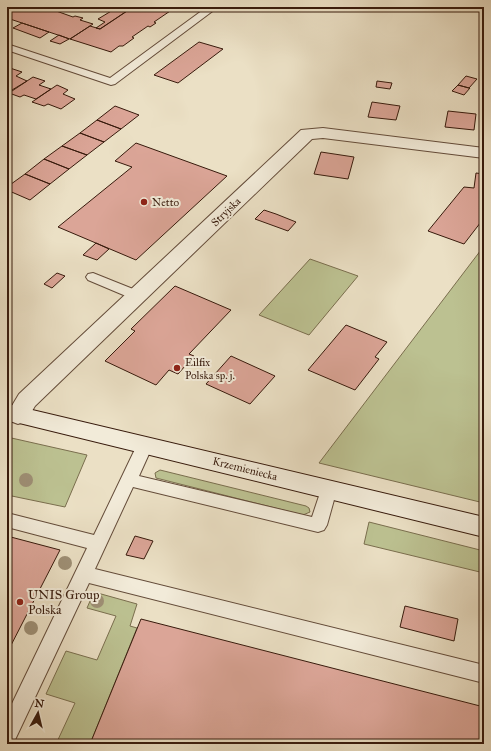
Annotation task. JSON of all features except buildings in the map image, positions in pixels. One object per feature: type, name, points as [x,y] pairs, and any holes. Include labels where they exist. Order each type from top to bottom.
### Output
[{"type":"street","name":"Stryjska","points":[[13,413],[307,134],[323,133],[484,153]]},
{"type":"street","name":"Krzemieniecka","points":[[13,413],[484,527]]},
{"type":"lane","points":[[7,47],[111,82],[213,7]]},
{"type":"lane","points":[[93,277],[138,296]]},
{"type":"lane","points":[[7,735],[145,445]]},
{"type":"lane","points":[[128,480],[318,525],[328,489]]},
{"type":"lane","points":[[7,520],[98,543]]},
{"type":"lane","points":[[84,574],[484,674]]},
{"type":"green space","points":[[484,246],[484,503],[319,463]]},
{"type":"green space","points":[[310,259],[358,276],[309,335],[259,315]]},
{"type":"green space","points":[[7,437],[87,455],[65,507],[7,495],[7,490],[11,484],[7,483]]},
{"type":"green space","points":[[160,470],[306,506],[309,508],[310,512],[303,515],[156,478],[155,473]]},
{"type":"green space","points":[[369,522],[484,551],[484,573],[364,544]]},
{"type":"green space","points":[[94,592],[137,604],[130,626],[137,628],[90,744],[56,744],[75,703],[46,694],[66,651],[97,660],[116,616],[87,608]]},
{"type":"place","name":"Netto","points":[[144,202]]},
{"type":"place","name":"Eilfix Polska sp. j.","points":[[177,368]]},
{"type":"place","name":"UNIS Group Polska","points":[[20,602]]}]
